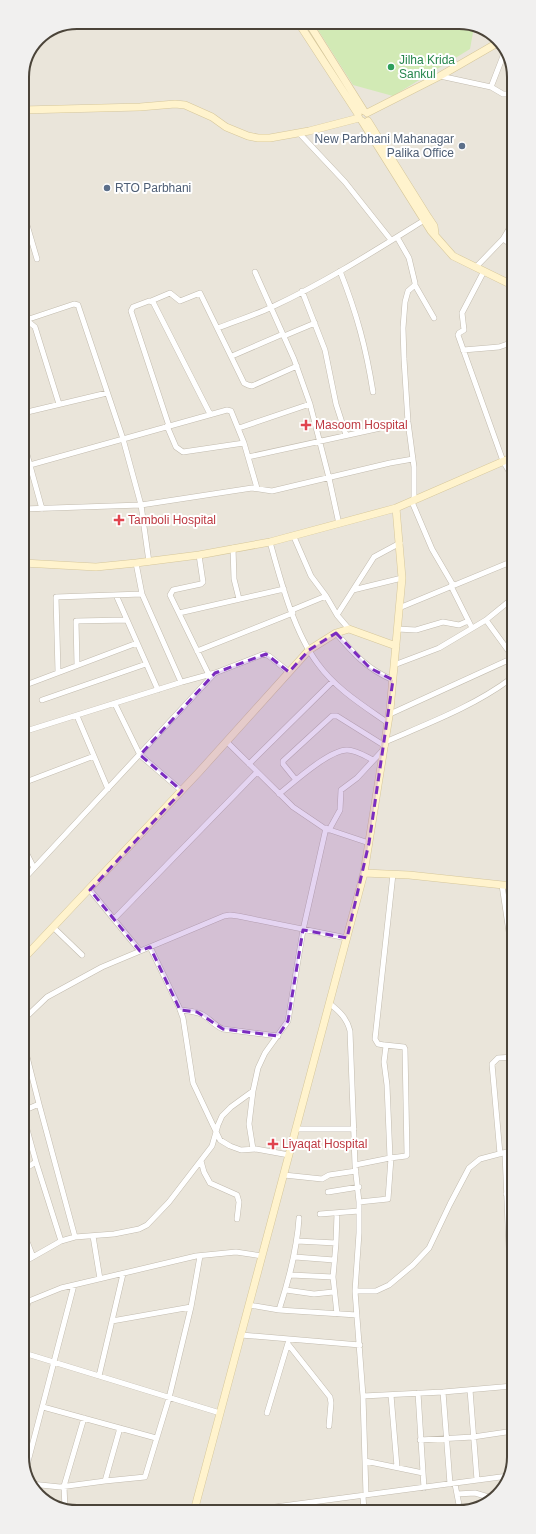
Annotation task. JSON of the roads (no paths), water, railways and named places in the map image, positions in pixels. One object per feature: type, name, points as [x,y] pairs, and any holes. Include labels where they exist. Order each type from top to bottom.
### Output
[{"type":"street","points":[[303,29],[363,116]]},
{"type":"street","points":[[312,29],[426,219],[434,226],[436,235],[453,256],[507,282]]},
{"type":"street","points":[[29,110],[140,107],[175,104],[185,105],[212,117],[226,127],[248,136],[270,138],[299,133],[363,116],[440,76],[495,45]]},
{"type":"street","points":[[490,87],[502,57]]},
{"type":"street","points":[[440,76],[490,87],[503,94],[507,94]]},
{"type":"street","points":[[299,133],[344,182],[391,240]]},
{"type":"street","points":[[218,328],[271,307],[340,272],[426,219]]},
{"type":"street","points":[[29,232],[37,259]]},
{"type":"street","points":[[476,267],[507,232]]},
{"type":"street","points":[[397,237],[409,258],[415,284],[434,318]]},
{"type":"street","points":[[503,238],[507,241]]},
{"type":"street","points":[[484,271],[462,313],[464,330],[458,335],[507,467]]},
{"type":"street","points":[[255,272],[297,366],[310,404],[339,524]]},
{"type":"street","points":[[340,272],[359,324],[366,352],[373,392]]},
{"type":"street","points":[[415,284],[408,290],[405,302],[403,328],[408,422],[413,460],[413,502],[432,549],[472,628]]},
{"type":"street","points":[[302,291],[325,350],[336,404],[346,435]]},
{"type":"street","points":[[244,444],[183,452],[176,447],[131,311],[133,307],[170,293],[180,301],[200,293],[244,382],[248,386],[252,386],[297,366]]},
{"type":"street","points":[[151,301],[210,414]]},
{"type":"street","points":[[29,319],[77,303],[123,439],[141,505],[149,562]]},
{"type":"street","points":[[232,356],[315,322]]},
{"type":"street","points":[[29,324],[35,328],[59,404]]},
{"type":"street","points":[[463,350],[496,347],[507,344]]},
{"type":"street","points":[[29,411],[107,393]]},
{"type":"street","points":[[239,428],[310,404]]},
{"type":"street","points":[[30,465],[210,414],[229,410],[231,411],[239,428],[257,488]]},
{"type":"street","points":[[248,457],[408,422]]},
{"type":"street","points":[[29,509],[141,505],[257,488],[272,491],[394,462],[413,460]]},
{"type":"street","points":[[29,563],[96,566],[149,562],[294,537],[413,502],[507,460]]},
{"type":"street","points":[[29,461],[42,509]]},
{"type":"street","points":[[196,1505],[364,873],[390,714],[402,578],[396,508]]},
{"type":"street","points":[[294,537],[311,576],[326,596],[337,615],[349,629],[396,646]]},
{"type":"street","points":[[270,542],[284,589],[300,634],[319,666],[333,681],[352,697],[388,723]]},
{"type":"street","points":[[337,615],[374,557],[400,543]]},
{"type":"street","points":[[233,548],[234,580],[239,599]]},
{"type":"street","points":[[199,554],[203,582],[201,584],[173,590],[170,592],[170,595],[209,675]]},
{"type":"street","points":[[136,563],[142,594],[181,682]]},
{"type":"street","points":[[399,608],[507,563]]},
{"type":"street","points":[[352,590],[402,578]]},
{"type":"street","points":[[179,613],[284,589]]},
{"type":"street","points":[[58,672],[56,597],[142,594]]},
{"type":"street","points":[[116,595],[158,690]]},
{"type":"street","points":[[197,651],[326,596]]},
{"type":"street","points":[[394,665],[439,648],[486,620],[507,603]]},
{"type":"street","points":[[77,665],[76,622],[127,620]]},
{"type":"street","points":[[486,620],[507,650]]},
{"type":"street","points":[[397,629],[416,630],[443,622],[459,625],[468,621]]},
{"type":"street","points":[[29,950],[54,928],[90,890],[227,742],[309,650],[336,633],[349,629]]},
{"type":"street","points":[[336,633],[353,653],[370,668],[393,680]]},
{"type":"street","points":[[29,684],[137,643]]},
{"type":"street","points":[[29,730],[181,682],[209,675],[266,654],[289,672]]},
{"type":"street","points":[[390,714],[507,661]]},
{"type":"street","points":[[42,700],[146,664]]},
{"type":"street","points":[[29,873],[215,673]]},
{"type":"street","points":[[249,764],[333,681]]},
{"type":"street","points":[[253,1149],[249,1124],[253,1091],[258,1068],[265,1053],[288,1021],[303,930],[327,829],[340,810],[341,790],[357,778],[385,746],[494,691],[506,682]]},
{"type":"street","points":[[115,704],[140,755],[182,791]]},
{"type":"street","points":[[77,716],[108,789]]},
{"type":"street","points":[[296,780],[283,764],[283,760],[332,716],[338,716],[385,746]]},
{"type":"street","points":[[227,742],[293,807],[327,829],[369,843]]},
{"type":"street","points":[[279,794],[318,763],[342,750],[355,751],[373,760]]},
{"type":"street","points":[[29,781],[94,756]]},
{"type":"street","points":[[114,919],[257,772]]},
{"type":"street","points":[[29,858],[34,868]]},
{"type":"street","points":[[364,873],[393,874],[507,885]]},
{"type":"street","points":[[355,1165],[407,1155],[405,1049],[404,1047],[378,1044],[376,1039],[393,874]]},
{"type":"street","points":[[502,885],[507,918]]},
{"type":"street","points":[[90,890],[140,951]]},
{"type":"street","points":[[29,1014],[47,997],[102,967],[208,921],[230,915],[346,938]]},
{"type":"street","points":[[54,928],[82,955]]},
{"type":"street","points":[[150,947],[183,1018],[193,1083],[220,1140],[230,1146],[242,1150],[253,1149],[289,1154]]},
{"type":"street","points":[[329,1003],[341,1012],[346,1019],[350,1030],[355,1165],[359,1187],[359,1233],[355,1290],[363,1396],[365,1461],[364,1505]]},
{"type":"street","points":[[180,1010],[197,1012],[223,1029],[278,1036]]},
{"type":"street","points":[[359,1202],[388,1199],[390,1158],[387,1085],[384,1062],[385,1045]]},
{"type":"street","points":[[507,1057],[498,1058],[492,1064],[506,1194],[507,1226]]},
{"type":"street","points":[[29,1065],[75,1237]]},
{"type":"street","points":[[29,1259],[61,1241],[75,1237],[114,1234],[139,1229],[147,1225],[169,1202],[212,1146],[222,1116],[231,1107],[253,1091]]},
{"type":"street","points":[[29,1108],[39,1104]]},
{"type":"street","points":[[296,1129],[354,1129]]},
{"type":"street","points":[[29,1137],[61,1241]]},
{"type":"street","points":[[355,1290],[376,1291],[389,1285],[413,1265],[429,1248],[469,1168],[480,1158],[507,1152]]},
{"type":"street","points":[[201,1161],[204,1172],[210,1183],[218,1188],[237,1195],[237,1219]]},
{"type":"street","points":[[29,1166],[36,1162]]},
{"type":"street","points":[[284,1175],[320,1179],[329,1175],[356,1171]]},
{"type":"street","points":[[328,1192],[359,1187]]},
{"type":"street","points":[[320,1214],[359,1211]]},
{"type":"street","points":[[337,1213],[333,1277],[333,1292],[337,1314]]},
{"type":"street","points":[[279,1310],[291,1275],[297,1241],[299,1218]]},
{"type":"street","points":[[93,1236],[100,1279]]},
{"type":"street","points":[[297,1241],[336,1243]]},
{"type":"street","points":[[29,1247],[33,1257]]},
{"type":"street","points":[[29,1301],[61,1288],[200,1256],[236,1252],[262,1256]]},
{"type":"street","points":[[38,1484],[64,1486],[145,1477],[169,1398],[191,1307],[200,1256]]},
{"type":"street","points":[[294,1257],[334,1260]]},
{"type":"street","points":[[99,1376],[123,1274]]},
{"type":"street","points":[[291,1275],[333,1277]]},
{"type":"street","points":[[29,1458],[74,1285]]},
{"type":"street","points":[[286,1290],[314,1294],[333,1292]]},
{"type":"street","points":[[249,1305],[279,1310],[357,1315]]},
{"type":"street","points":[[112,1321],[191,1307]]},
{"type":"street","points":[[241,1335],[289,1342],[360,1346]]},
{"type":"street","points":[[267,1413],[289,1342]]},
{"type":"street","points":[[289,1342],[330,1397],[331,1403],[329,1426]]},
{"type":"street","points":[[29,1354],[220,1413]]},
{"type":"street","points":[[363,1396],[507,1387]]},
{"type":"street","points":[[470,1390],[477,1480]]},
{"type":"street","points":[[443,1392],[446,1438],[453,1484],[459,1505]]},
{"type":"street","points":[[418,1393],[424,1488]]},
{"type":"street","points":[[391,1395],[397,1467]]},
{"type":"street","points":[[43,1407],[156,1438]]},
{"type":"street","points":[[66,1503],[64,1486],[84,1418]]},
{"type":"street","points":[[105,1481],[120,1428]]},
{"type":"street","points":[[420,1440],[473,1437],[507,1431]]},
{"type":"street","points":[[365,1461],[423,1473]]},
{"type":"street","points":[[291,1505],[503,1477]]},
{"type":"street","points":[[457,1494],[475,1493],[487,1496]]},
{"type":"place","name":"Jilha Krida Sankul","points":[[391,67]]},
{"type":"place","name":"New Parbhani Mahanagar Palika Office","points":[[462,146]]},
{"type":"place","name":"RTO Parbhani","points":[[107,188]]},
{"type":"place","name":"Masoom Hospital","points":[[306,425]]},
{"type":"place","name":"Tamboli Hospital","points":[[119,520]]},
{"type":"place","name":"Liyaqat Hospital","points":[[273,1144]]}]
